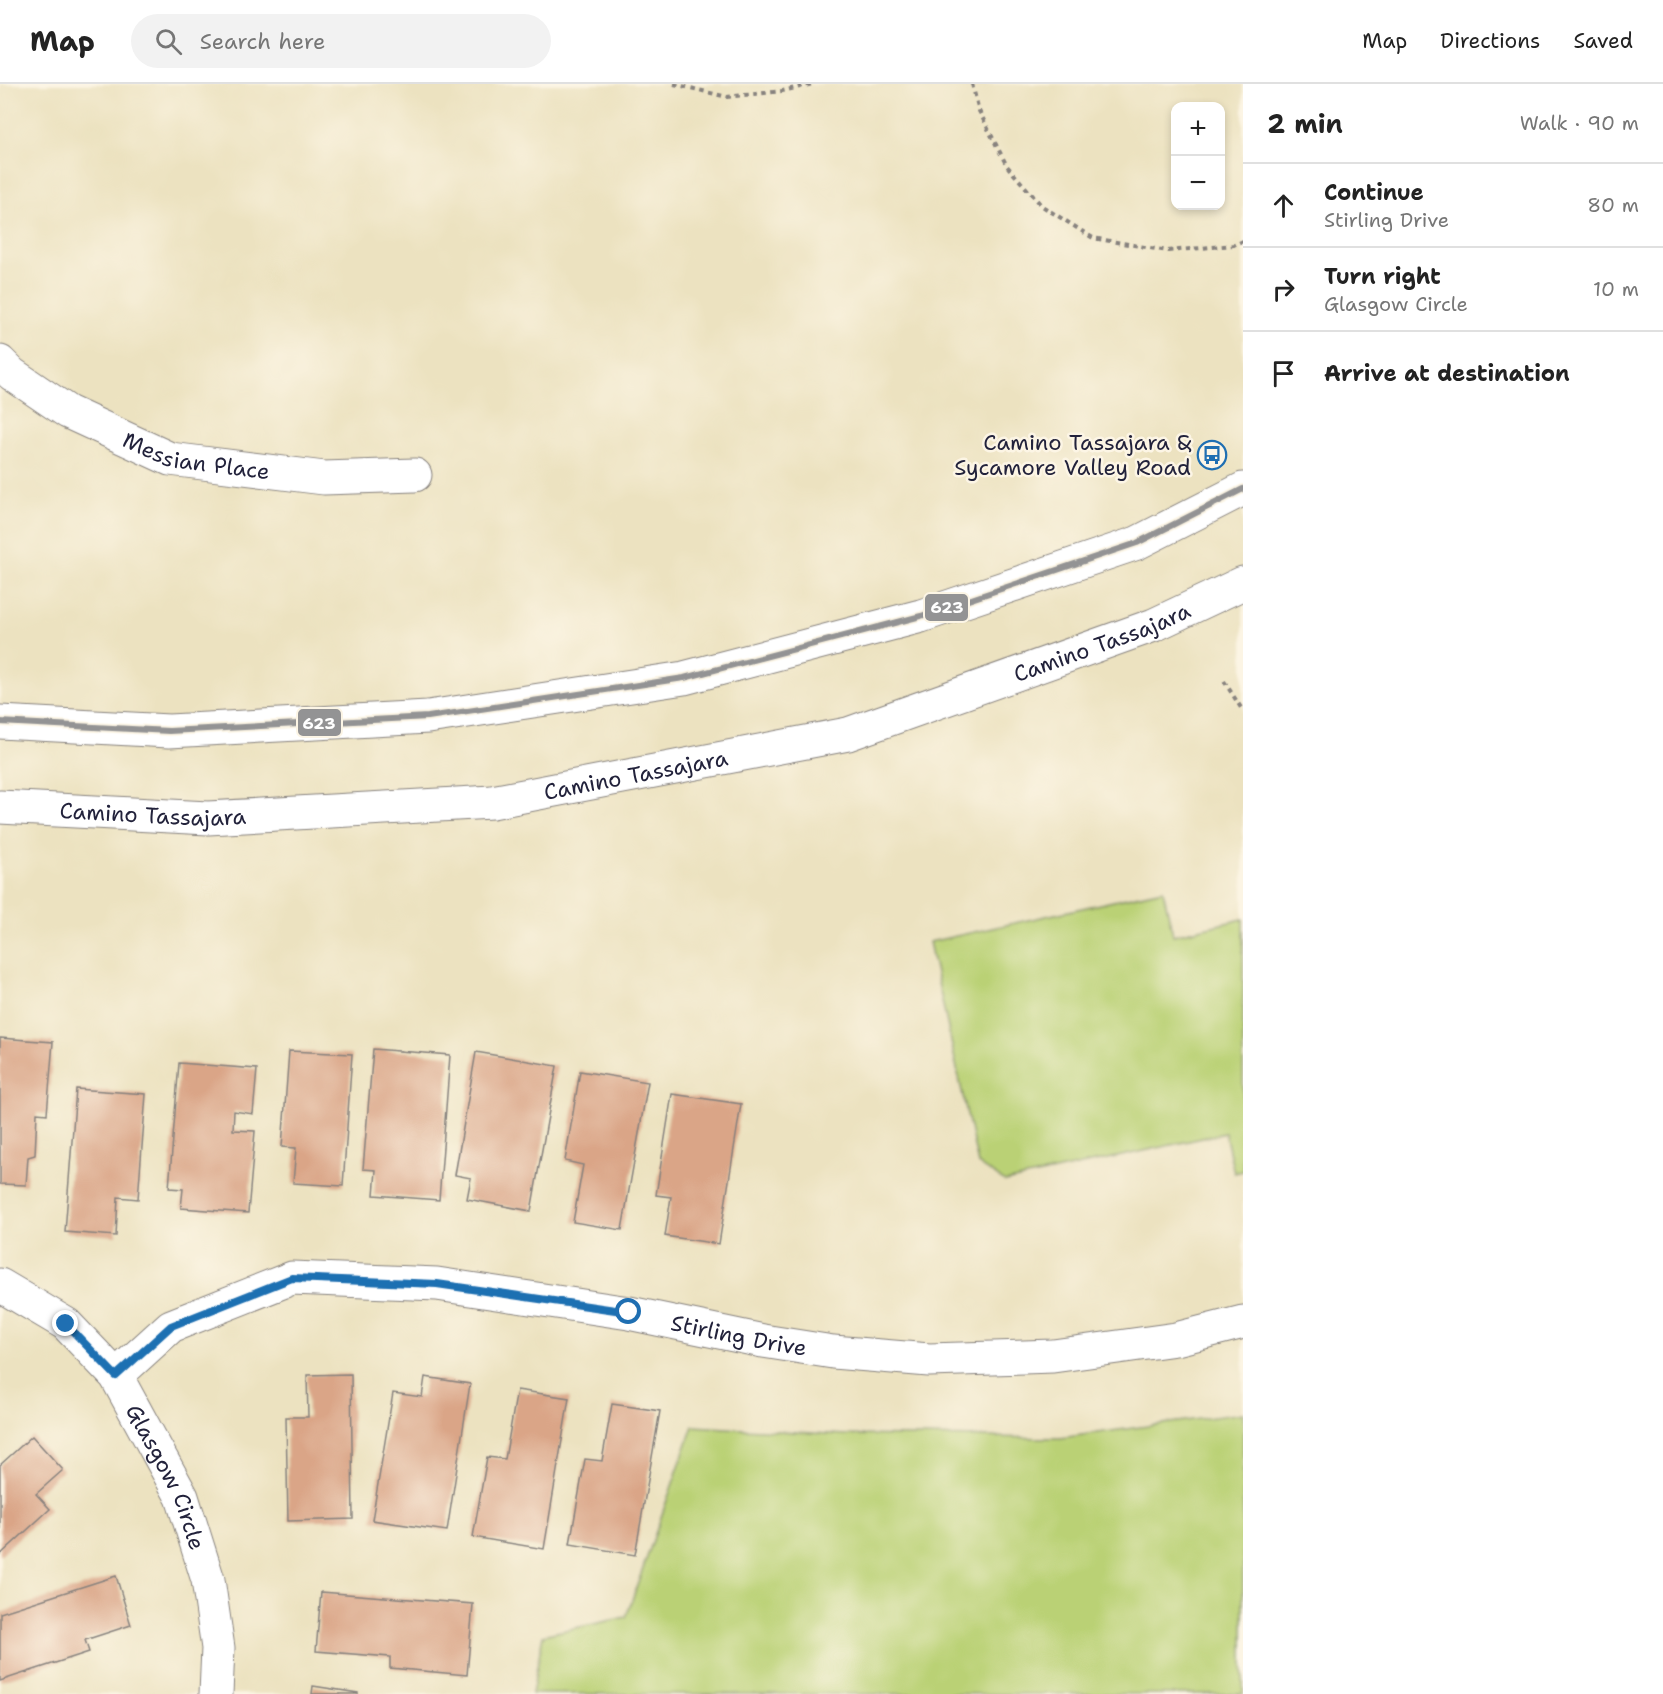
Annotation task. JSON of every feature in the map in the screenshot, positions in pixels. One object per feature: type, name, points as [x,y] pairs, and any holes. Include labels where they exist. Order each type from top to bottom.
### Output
[{"type":"main road","name":"Messian Place","points":[[0,362],[12,374],[68,412],[170,459],[324,478],[415,475]]},
{"type":"main road","points":[[0,722],[169,731],[428,717],[684,678],[921,616],[975,598],[1137,543],[1243,489]]},
{"type":"main road","name":"Camino Tassajara","points":[[0,807],[208,818],[492,801],[848,734],[1154,625],[1243,583]]},
{"type":"main road","name":"Stirling Drive","points":[[116,1376],[171,1326],[292,1278],[437,1284],[629,1312],[763,1341],[833,1352],[930,1360],[1053,1356],[1176,1339],[1243,1322]]},
{"type":"main road","name":"Glasgow Circle","points":[[0,1285],[66,1324],[116,1376],[182,1497],[208,1580],[218,1648],[216,1694]]},
{"type":"path","points":[[674,84],[727,97],[782,91],[813,84]]},
{"type":"path","points":[[972,84],[979,111],[1007,166],[1042,206],[1093,238],[1168,251],[1234,245],[1243,241]]},
{"type":"path","points":[[1224,681],[1243,711]]},
{"type":"green space","points":[[1163,890],[1173,935],[1243,919],[1243,1171],[1234,1173],[1225,1133],[1005,1182],[978,1164],[929,942]]},
{"type":"green space","points":[[1243,1413],[1243,1694],[532,1694],[543,1635],[626,1617],[693,1426],[846,1435],[1060,1438]]},
{"type":"building","points":[[0,1038],[53,1042],[47,1114],[37,1113],[35,1155],[28,1157],[26,1185],[0,1184]]},
{"type":"building","points":[[373,1049],[450,1055],[439,1200],[374,1195],[376,1170],[363,1169]]},
{"type":"building","points":[[289,1051],[352,1054],[343,1186],[293,1183],[296,1148],[282,1147]]},
{"type":"building","points":[[476,1052],[557,1066],[531,1211],[467,1199],[471,1178],[455,1175]]},
{"type":"building","points":[[179,1063],[257,1069],[253,1114],[234,1111],[233,1130],[255,1131],[248,1213],[181,1208],[183,1189],[169,1188]]},
{"type":"building","points":[[580,1071],[648,1082],[622,1230],[573,1222],[583,1165],[565,1161]]},
{"type":"building","points":[[76,1089],[146,1094],[138,1199],[118,1197],[116,1236],[65,1232]]},
{"type":"building","points":[[672,1094],[741,1104],[719,1244],[665,1236],[671,1197],[656,1195]]},
{"type":"building","points":[[351,1374],[353,1519],[288,1521],[286,1417],[308,1417],[307,1375]]},
{"type":"building","points":[[425,1377],[470,1384],[447,1531],[372,1520],[393,1393],[422,1397]]},
{"type":"building","points":[[517,1390],[569,1398],[544,1549],[473,1537],[487,1457],[505,1459]]},
{"type":"building","points":[[612,1404],[660,1411],[635,1555],[570,1544],[585,1459],[602,1461]]},
{"type":"building","points":[[32,1436],[63,1470],[36,1494],[50,1509],[0,1555],[0,1465]]},
{"type":"building","points":[[116,1576],[131,1625],[85,1640],[89,1652],[0,1681],[0,1613]]},
{"type":"building","points":[[321,1592],[473,1604],[467,1675],[390,1668],[390,1657],[316,1651]]},
{"type":"building","points":[[313,1686],[358,1693],[358,1694],[312,1694]]},
{"type":"transit line","name":"623","points":[[0,722],[169,731],[428,717],[684,678],[921,616],[1137,543],[1243,489]]},
{"type":"place","name":"Camino Tassajara & Sycamore Valley Road","points":[[1212,455]]},
{"type":"route","points":[[66,1324],[116,1376],[171,1326],[292,1278],[437,1284],[629,1312]]}]
